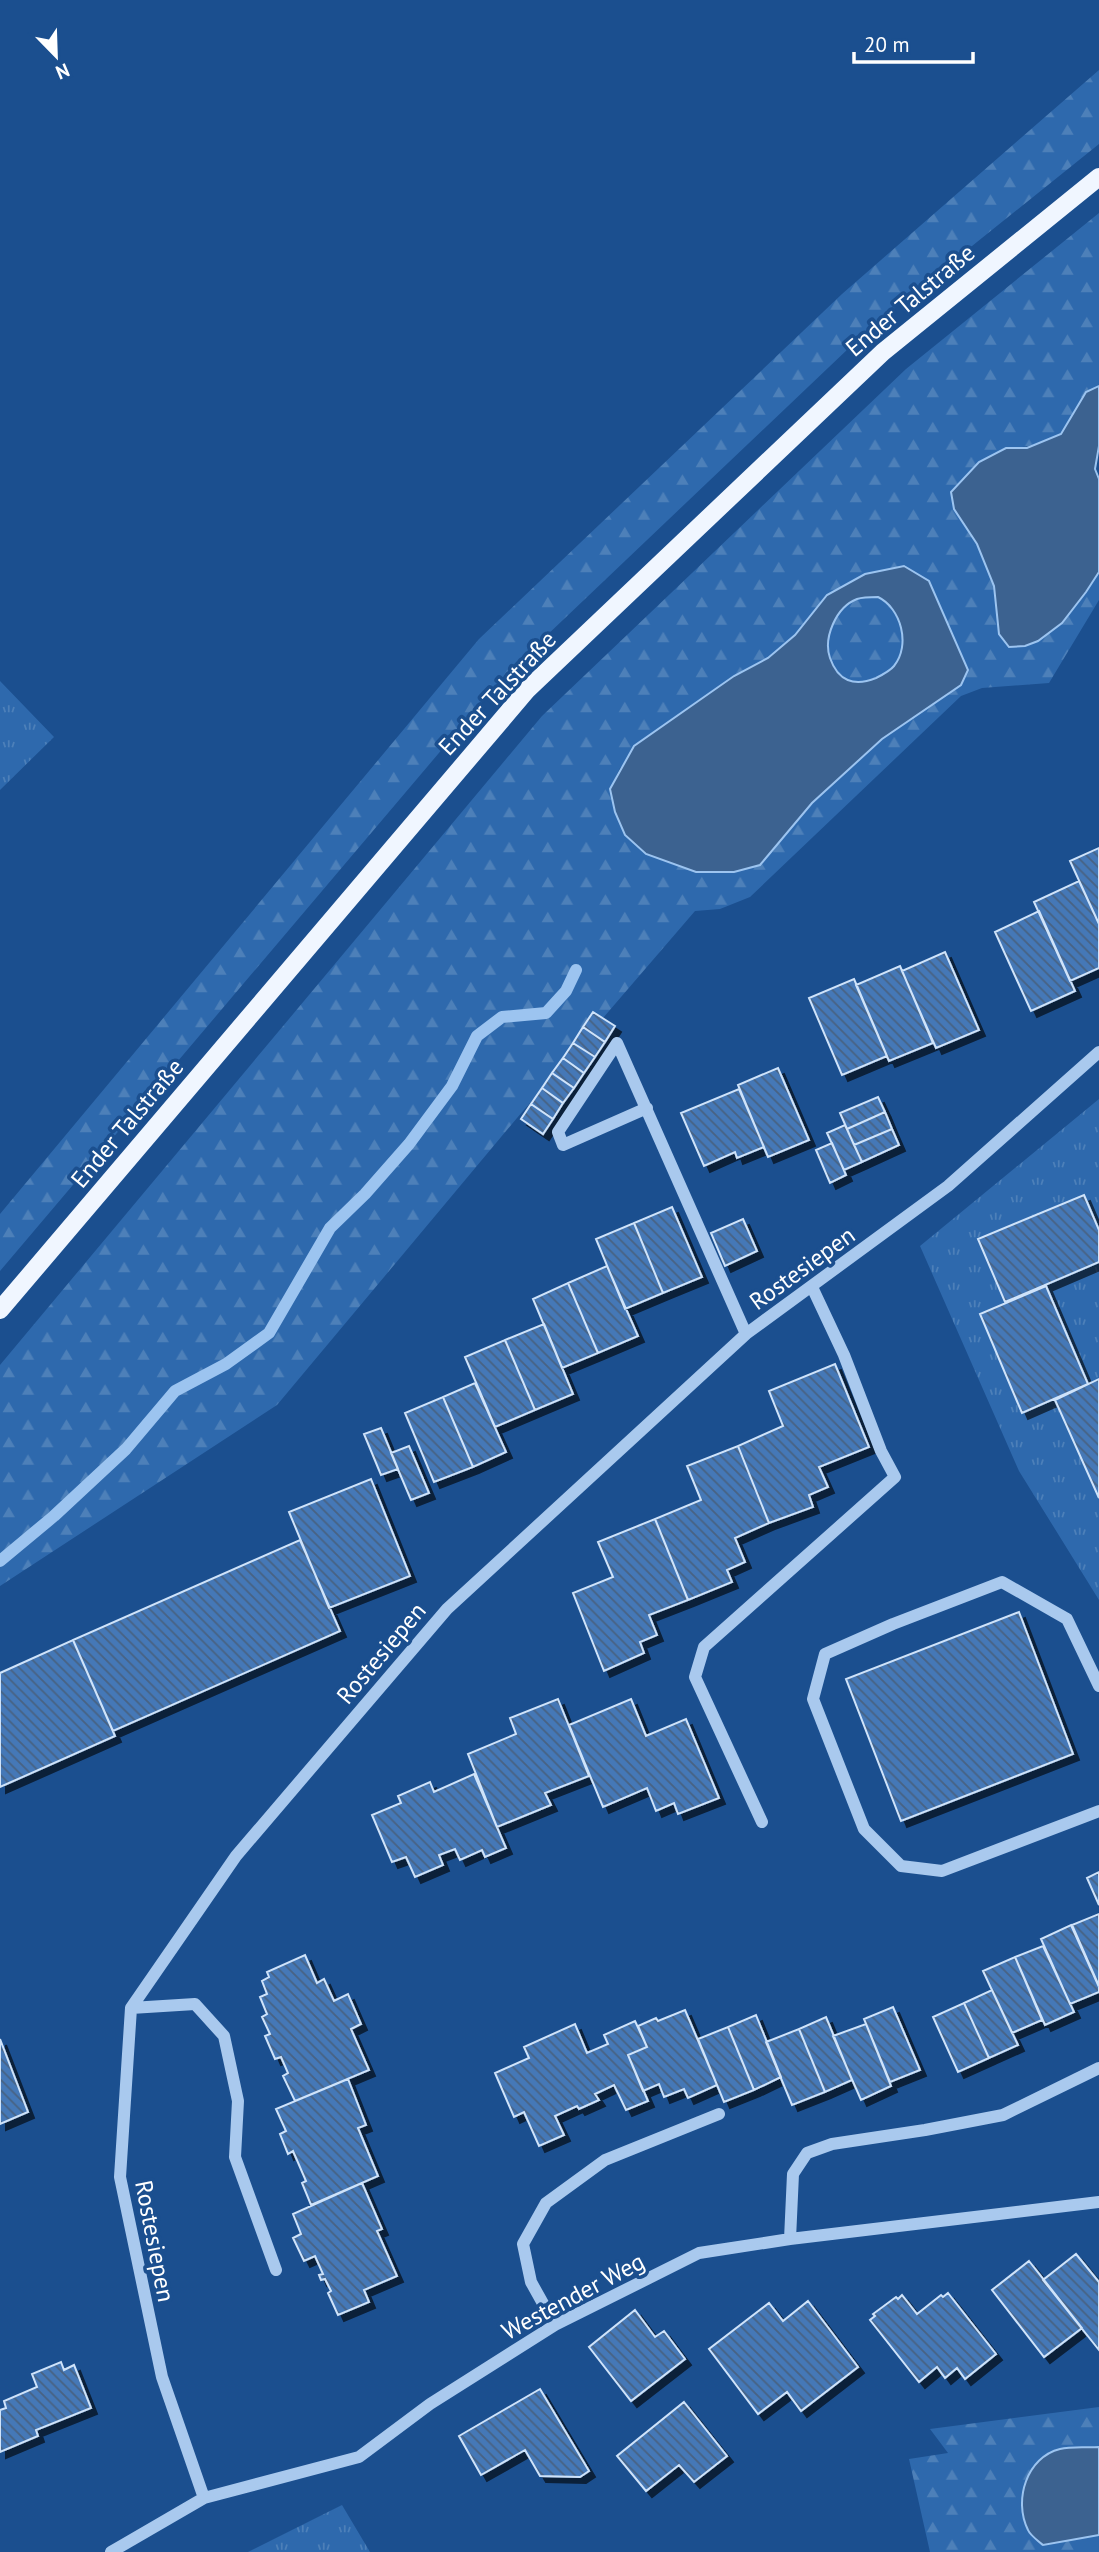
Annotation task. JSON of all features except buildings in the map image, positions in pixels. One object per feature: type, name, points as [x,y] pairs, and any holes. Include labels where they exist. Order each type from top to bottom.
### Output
[{"type":"main road","name":"Ender Talstraße","points":[[0,1310],[527,690],[883,352],[1099,177]]},
{"type":"street","points":[[647,1108],[563,1145],[558,1132],[617,1043],[647,1108],[746,1334]]},
{"type":"street","name":"Rostesiepen","points":[[204,2498],[162,2377],[120,2177],[131,2008],[236,1856],[447,1609],[746,1334],[948,1186],[1099,1052]]},
{"type":"street","points":[[762,1822],[695,1677],[704,1647],[895,1477],[881,1451],[844,1354],[812,1287]]},
{"type":"street","points":[[1099,1686],[1067,1619],[1002,1582],[893,1624],[825,1654],[813,1699],[864,1829],[901,1866],[942,1871],[1099,1811]]},
{"type":"street","points":[[131,2008],[195,2004],[224,2036],[238,2101],[235,2157],[276,2270]]},
{"type":"street","points":[[790,2239],[793,2174],[807,2153],[832,2144],[1003,2116],[1099,2068]]},
{"type":"street","points":[[555,2325],[531,2282],[523,2244],[546,2203],[606,2160],[719,2114]]},
{"type":"street","name":"Westender Weg","points":[[111,2552],[204,2498],[359,2457],[430,2404],[555,2325],[699,2253],[790,2239],[1099,2202]]},
{"type":"green space","points":[[1099,70],[1099,144],[870,328],[505,675],[0,1271],[0,1214],[479,639],[842,294]]},
{"type":"green space","points":[[1099,213],[1099,386],[1081,400],[1062,432],[1051,440],[1006,448],[954,509],[977,544],[994,586],[999,634],[1038,641],[1072,609],[1099,572],[1099,600],[1049,683],[982,688],[961,696],[750,897],[720,909],[695,911],[517,1118],[277,1405],[0,1586],[0,1365],[542,716],[906,369]],"holes":[[[904,566],[929,582],[968,670],[961,685],[882,739],[812,803],[760,865],[615,812],[610,789],[620,768],[734,676],[768,659],[795,635],[827,595]]]},
{"type":"green space","points":[[878,597],[893,609],[898,618],[902,637],[899,657],[892,668],[881,675],[868,680],[848,680],[833,666],[830,658],[828,641],[833,624],[850,603],[859,598]]},
{"type":"green space","points":[[0,681],[54,737],[0,790]]},
{"type":"green space","points":[[1099,1099],[1099,1600],[1019,1471],[920,1246]]},
{"type":"green space","points":[[1099,2407],[1099,2552],[930,2552],[909,2459],[948,2453],[930,2429]]},
{"type":"green space","points":[[342,2505],[370,2552],[248,2552]]},
{"type":"shaded area","points":[[1099,386],[1099,446],[1095,469],[1099,479],[1099,572],[1062,623],[1038,641],[1025,646],[1009,647],[999,634],[994,586],[977,544],[954,509],[951,492],[979,462],[1006,448],[1027,448],[1061,434],[1086,392]]},
{"type":"shaded area","points":[[904,566],[929,581],[968,670],[961,685],[882,739],[812,803],[760,865],[734,872],[696,872],[646,854],[625,835],[615,812],[610,789],[634,746],[734,676],[768,658],[795,635],[827,595],[865,574]],"holes":[[[878,597],[893,609],[901,628],[902,648],[899,657],[886,673],[868,681],[854,682],[842,677],[833,666],[828,650],[830,633],[837,616],[857,599]]]},
{"type":"shaded area","points":[[1099,2447],[1099,2535],[1043,2545],[1029,2532],[1022,2506],[1026,2481],[1031,2470],[1039,2461],[1060,2449]]},
{"type":"waterway","points":[[0,1561],[54,1516],[126,1449],[175,1391],[226,1364],[269,1333],[330,1228],[365,1194],[409,1144],[452,1086],[477,1036],[502,1017],[546,1013],[566,991],[576,970]]}]
